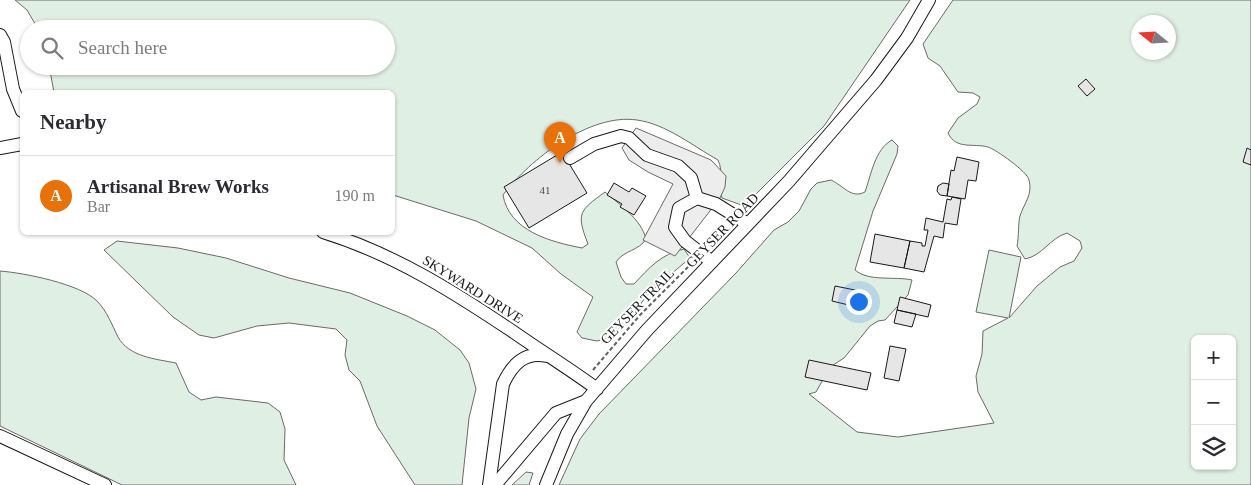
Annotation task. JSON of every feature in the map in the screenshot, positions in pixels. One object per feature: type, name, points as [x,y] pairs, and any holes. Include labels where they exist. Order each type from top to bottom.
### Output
[{"type":"street","name":"GEYSER ROAD","points":[[546,485],[567,434],[586,401],[647,330],[789,181],[876,80],[907,38],[929,0]]},
{"type":"street","points":[[0,35],[4,42],[13,89],[20,106]]},
{"type":"street","points":[[570,158],[594,144],[621,136],[629,138],[647,155],[678,166],[691,178],[697,198]]},
{"type":"street","points":[[0,148],[20,144]]},
{"type":"street","points":[[712,262],[685,241],[675,227],[679,208],[697,198],[716,204],[748,224]]},
{"type":"street","name":"SKYWARD DRIVE","points":[[333,235],[355,242],[407,265],[450,290],[597,389]]},
{"type":"street","points":[[489,485],[503,384],[510,370],[523,358],[536,354],[549,356]]},
{"type":"street","points":[[495,485],[556,413],[586,401]]},
{"type":"street","points":[[0,436],[106,485]]},
{"type":"path","name":"GEYSER TRAIL","points":[[593,370],[640,314],[698,258]]},
{"type":"green space","points":[[15,0],[910,0],[824,126],[744,206],[722,198],[721,169],[718,160],[669,131],[648,122],[637,120],[619,120],[581,131],[562,141],[529,167],[515,181],[503,195],[507,207],[514,218],[533,233],[557,242],[582,248],[588,244],[582,225],[582,214],[590,204],[605,192],[623,207],[640,225],[646,239],[616,262],[621,277],[626,284],[634,284],[656,262],[676,251],[684,249],[690,258],[649,293],[618,333],[612,337],[597,341],[582,338],[577,332],[593,297],[561,274],[532,248],[476,221],[395,196],[395,90],[54,90],[51,75],[395,75],[395,20],[33,20],[27,10]]},
{"type":"green space","points":[[953,0],[1251,0],[1251,485],[559,485],[580,439],[599,414],[736,273],[774,230],[788,222],[799,211],[811,189],[817,183],[831,180],[852,193],[860,194],[865,192],[881,150],[892,140],[898,146],[897,154],[873,211],[855,270],[867,276],[912,280],[908,295],[885,320],[878,321],[870,326],[844,358],[830,367],[816,392],[809,394],[857,432],[898,437],[994,423],[978,392],[976,376],[982,354],[983,331],[1008,318],[976,312],[989,250],[1021,257],[1009,318],[1037,286],[1060,267],[1074,261],[1082,248],[1080,241],[1067,233],[1061,235],[1036,254],[1025,259],[1017,246],[1020,216],[1030,190],[1029,180],[1023,172],[1004,156],[992,149],[960,144],[951,138],[948,133],[958,118],[977,104],[980,97],[973,93],[958,92],[940,66],[928,58],[923,44]]},
{"type":"green space","points":[[117,241],[178,248],[226,258],[289,278],[350,293],[407,316],[435,330],[460,350],[469,363],[476,389],[469,418],[462,485],[415,485],[377,426],[360,381],[349,370],[345,355],[347,340],[336,329],[289,323],[257,326],[214,338],[199,335],[173,317],[104,250]]},
{"type":"green space","points":[[0,271],[52,280],[89,295],[104,309],[123,344],[144,356],[176,363],[189,392],[201,400],[216,397],[268,403],[280,412],[285,429],[284,460],[296,485],[122,485],[0,426]]},
{"type":"green space","points":[[526,472],[533,473],[529,485],[512,485]]},
{"type":"shaded area","points":[[636,128],[711,160],[726,176],[725,187],[720,198],[675,256],[643,240],[673,184],[629,160],[622,148]]},
{"type":"building","points":[[1086,79],[1095,89],[1087,96],[1078,86]]},
{"type":"building","points":[[1247,148],[1251,150],[1251,165],[1243,162]]},
{"type":"building","points":[[562,152],[587,193],[529,228],[504,187]]},
{"type":"building","points":[[957,157],[979,162],[976,181],[968,180],[965,199],[947,196],[951,170],[954,171]]},
{"type":"building","points":[[614,183],[629,192],[632,188],[646,196],[634,215],[620,207],[622,204],[607,195]]},
{"type":"building","points":[[943,183],[949,184],[947,196],[940,195],[937,191],[938,186]]},
{"type":"building","points":[[952,197],[961,199],[957,225],[945,223],[943,238],[934,236],[924,272],[904,268],[910,241],[922,243],[922,246],[925,246],[928,230],[924,230],[926,218],[943,222],[947,199],[951,200]]},
{"type":"building","points":[[875,234],[910,241],[904,268],[870,262]]},
{"type":"building","points":[[835,286],[860,291],[857,307],[832,301]]},
{"type":"building","points":[[900,297],[931,305],[928,317],[897,310]]},
{"type":"building","points":[[897,310],[916,314],[912,327],[894,323]]},
{"type":"building","points":[[890,346],[906,349],[899,381],[884,378]]},
{"type":"building","points":[[809,360],[871,373],[867,390],[805,377]]},
{"type":"place","name":"Artisanal Brew Works","points":[[560,163]]}]
